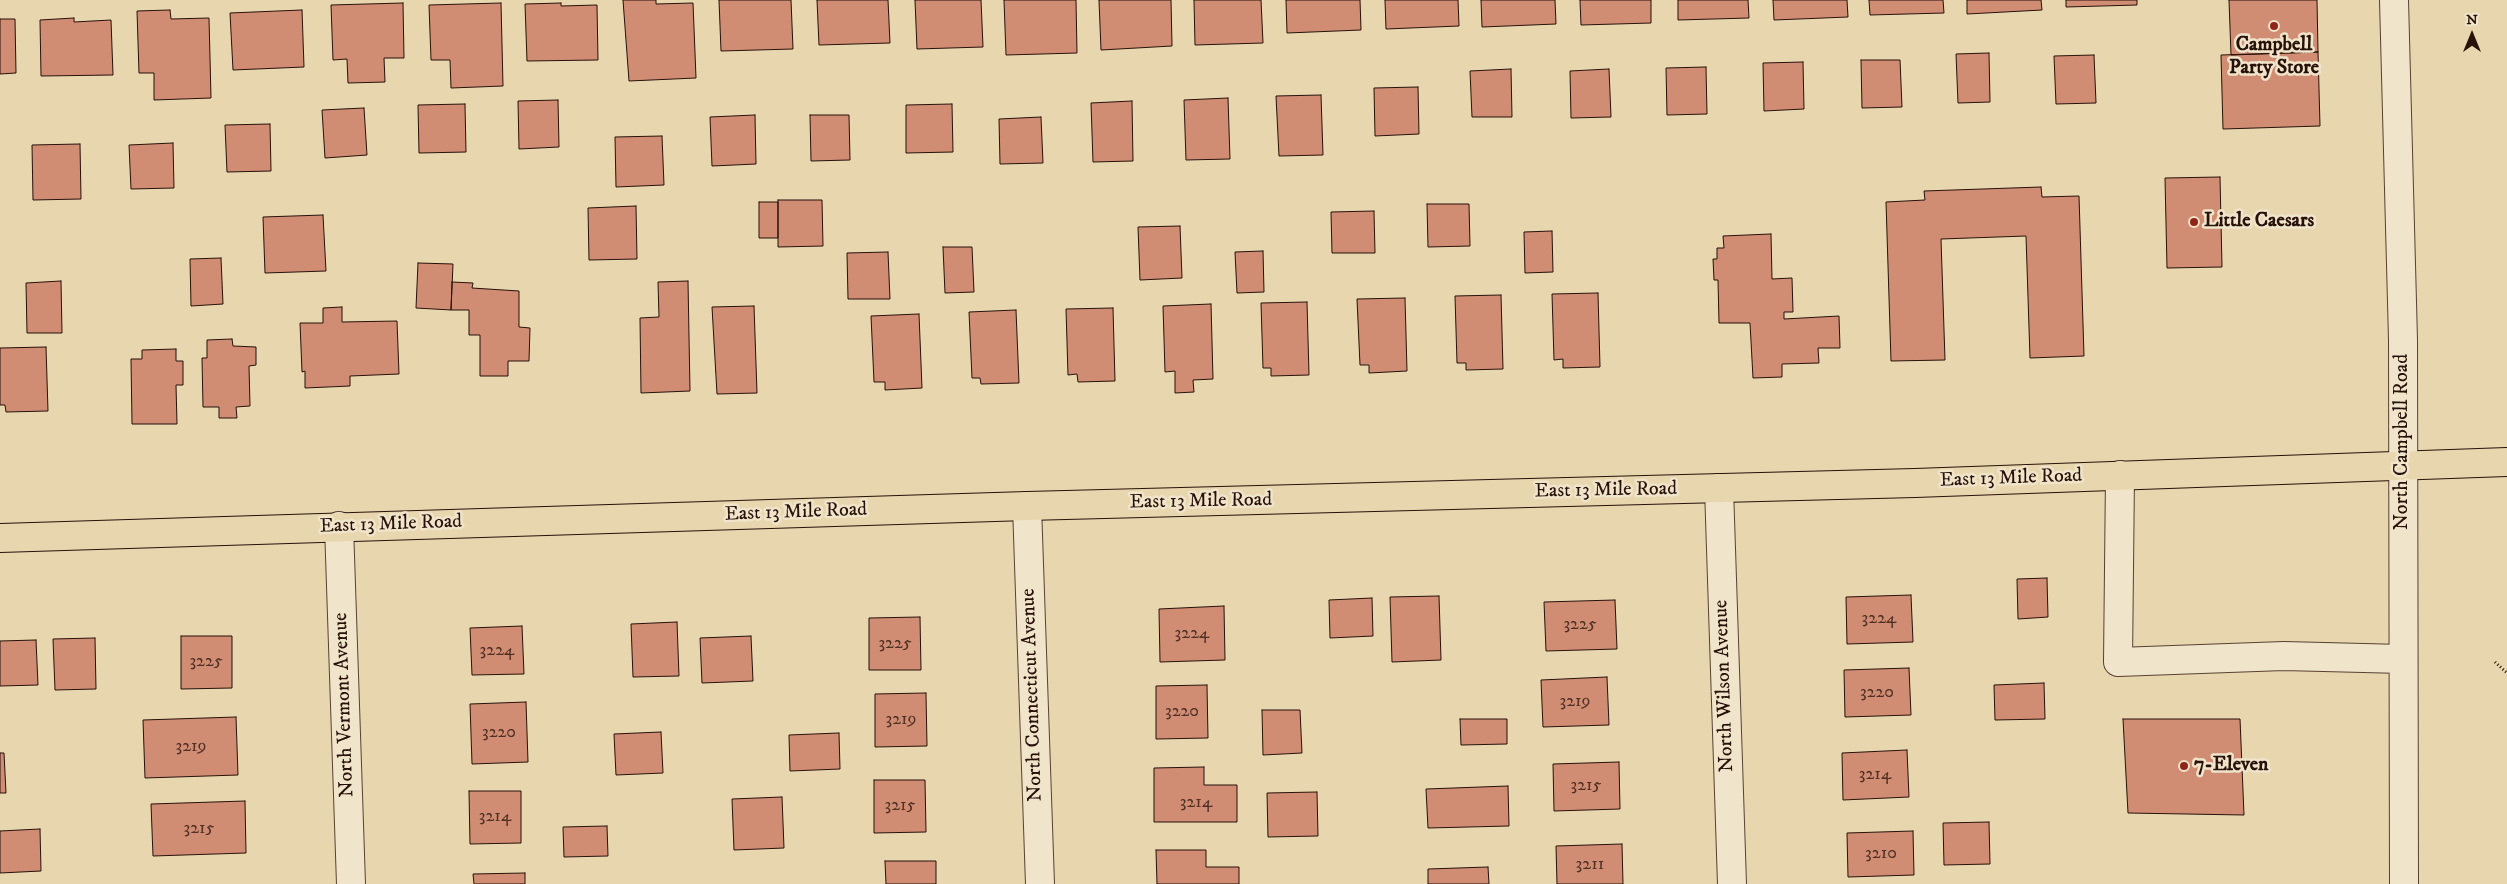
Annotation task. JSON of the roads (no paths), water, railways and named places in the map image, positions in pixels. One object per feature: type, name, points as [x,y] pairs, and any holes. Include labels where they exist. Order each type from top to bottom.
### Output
[{"type":"main road","name":"East 13 Mile Road","points":[[0,538],[339,526],[1718,488],[2507,462]]},
{"type":"street","name":"North Campbell Road","points":[[2394,0],[2403,340],[2404,884]]},
{"type":"street","points":[[2120,475],[2118,662],[2284,656],[2403,659]]},
{"type":"street","name":"North Wilson Avenue","points":[[1718,488],[1732,884]]},
{"type":"street","name":"North Connecticut Avenue","points":[[1027,506],[1040,884]]},
{"type":"street","name":"North Vermont Avenue","points":[[339,526],[351,884]]},
{"type":"place","name":"Campbell Party Store","points":[[2274,26]]},
{"type":"place","name":"Little Caesars","points":[[2194,222]]},
{"type":"place","name":"7-Eleven","points":[[2184,766]]}]
